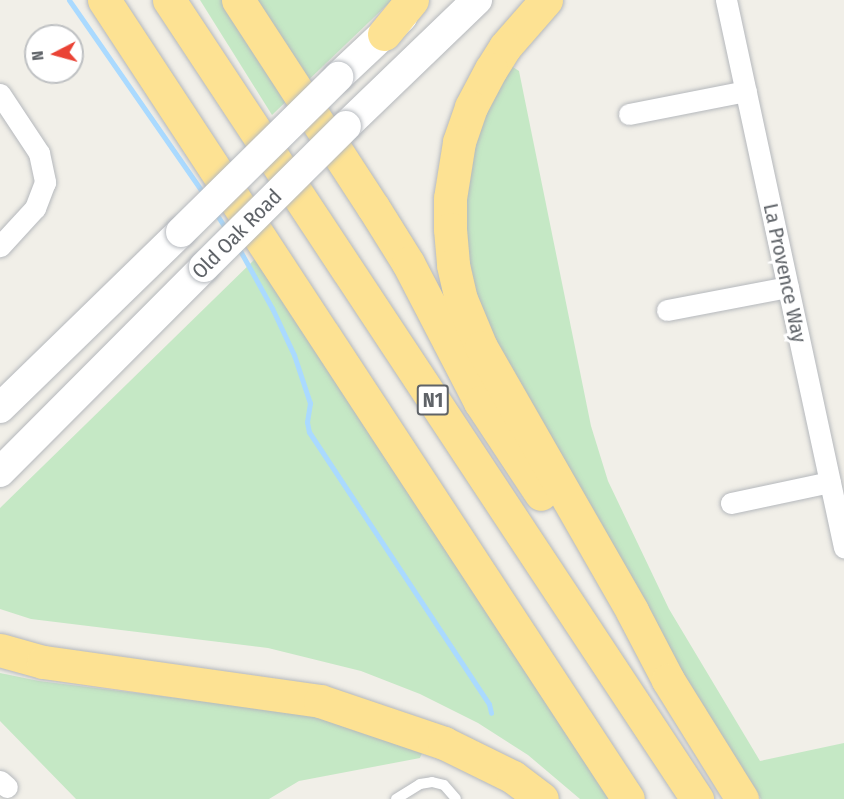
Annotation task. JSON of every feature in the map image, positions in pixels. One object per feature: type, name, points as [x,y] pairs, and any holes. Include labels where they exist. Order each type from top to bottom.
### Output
[{"type":"highway","points":[[104,0],[628,799]]},
{"type":"highway","name":"N1","points":[[169,0],[697,799]]},
{"type":"highway","points":[[238,0],[408,263],[480,402],[627,626],[668,680]]},
{"type":"highway","points":[[384,34],[412,0]]},
{"type":"highway","points":[[546,0],[505,47],[471,107],[459,142],[450,198],[453,265],[468,321],[481,347],[632,611],[668,680],[742,799]]},
{"type":"highway","points":[[0,650],[43,662],[320,701],[444,743],[513,777],[542,799]]},
{"type":"main road","name":"Old Oak Road","points":[[0,408],[338,77],[420,0]]},
{"type":"main road","name":"Old Oak Road","points":[[0,472],[346,126],[477,0]]},
{"type":"street","name":"La Provence Way","points":[[726,0],[844,547]]},
{"type":"street","points":[[629,114],[746,91]]},
{"type":"street","points":[[0,94],[39,153],[45,182],[35,208],[0,246]]},
{"type":"street","points":[[667,310],[788,287]]},
{"type":"street","points":[[732,503],[830,482]]},
{"type":"lane","points":[[396,799],[420,784],[432,782],[444,785],[456,799]]},
{"type":"green space","points":[[200,0],[392,0],[272,115]]},
{"type":"green space","points":[[508,64],[519,71],[591,426],[608,481],[669,609],[760,761],[844,743],[844,799],[761,799],[657,631],[478,313],[461,230],[474,135]]},
{"type":"green space","points":[[258,256],[613,799],[580,799],[528,755],[478,723],[420,694],[361,671],[268,648],[31,619],[0,609],[0,508]]},
{"type":"green space","points":[[0,673],[39,681],[324,716],[424,748],[420,758],[299,781],[269,799],[76,799],[0,721]]},
{"type":"waterway","points":[[69,0],[205,196]]},
{"type":"waterway","points":[[215,212],[228,232]]},
{"type":"waterway","points":[[238,247],[272,308],[294,355],[310,403],[307,422],[309,432],[489,704],[491,713]]}]
